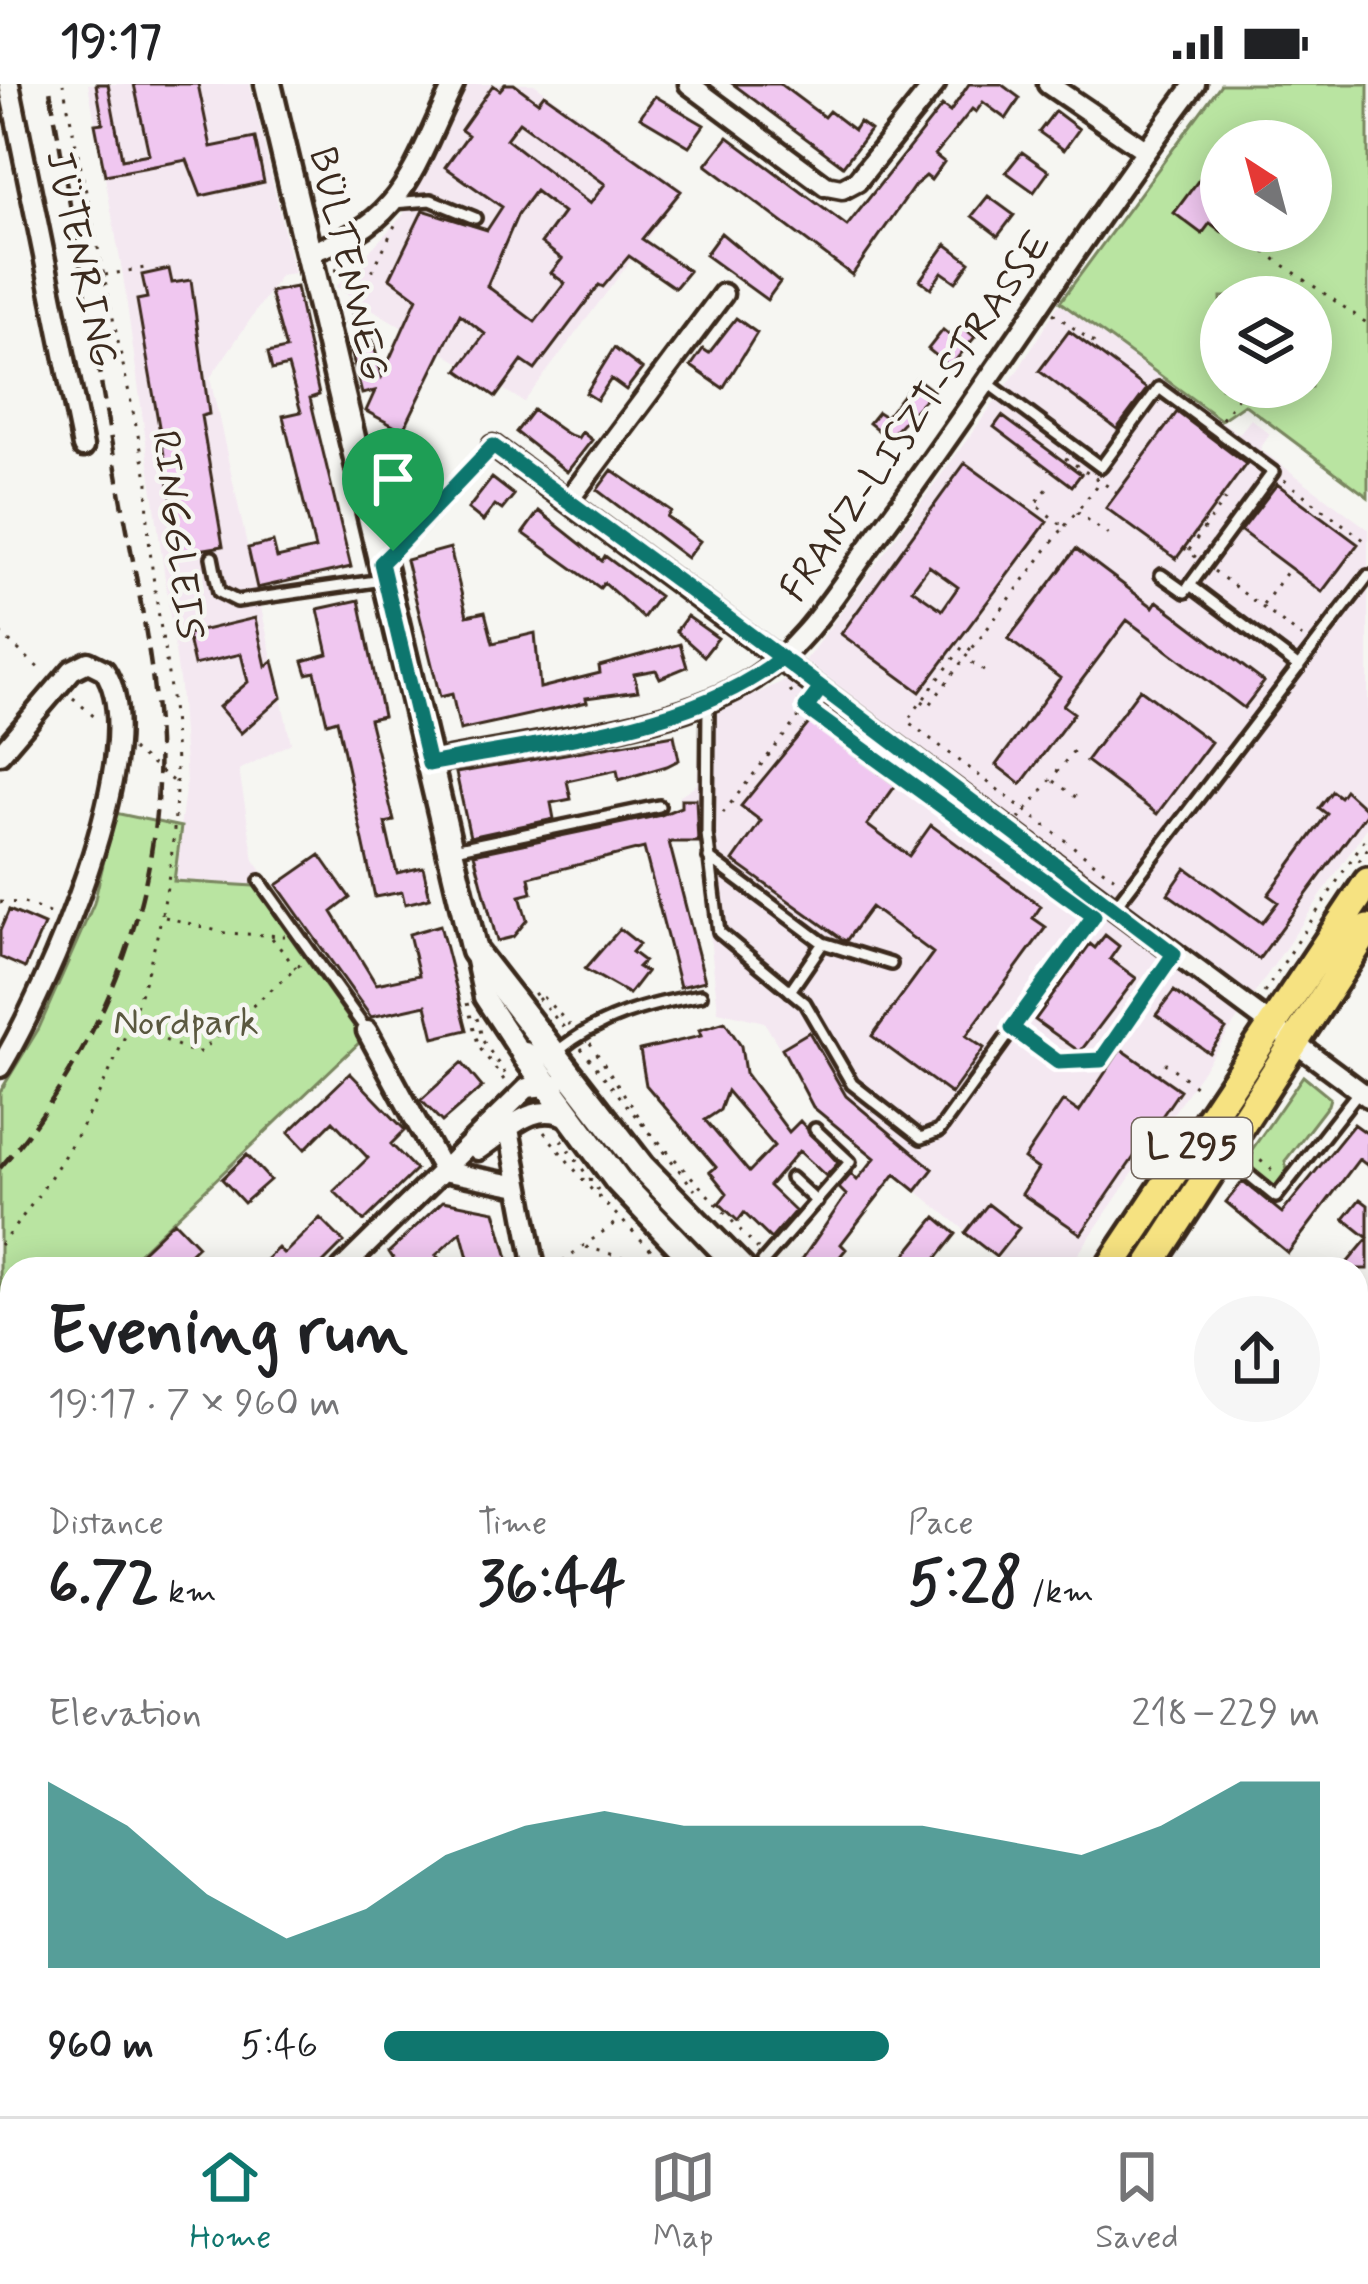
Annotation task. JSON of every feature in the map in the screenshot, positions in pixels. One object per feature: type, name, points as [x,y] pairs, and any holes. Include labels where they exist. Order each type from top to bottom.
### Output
[{"type":"main road","name":"BÜLTENWEG","points":[[268,84],[474,951],[557,1040],[538,1086],[572,1119],[647,1215],[690,1257]]},
{"type":"main road","name":"L 295","points":[[1117,1257],[1368,881]]},
{"type":"main road","name":"L 295","points":[[1155,1257],[1368,929]]},
{"type":"main road","points":[[557,1040],[615,1104],[642,1167],[751,1257]]},
{"type":"street","name":"JÜTENRING","points":[[9,84],[82,447]]},
{"type":"street","points":[[309,252],[350,240],[397,208],[454,84]]},
{"type":"street","points":[[688,84],[826,186],[842,189],[857,181],[935,84]]},
{"type":"street","points":[[1048,84],[1145,150]]},
{"type":"street","name":"FRANZ-LISZT-STRASSE","points":[[429,764],[709,702],[781,658],[989,384],[1145,150],[1195,84]]},
{"type":"street","points":[[568,501],[723,294]]},
{"type":"street","points":[[493,446],[1011,829],[1104,908],[1364,1094]]},
{"type":"street","points":[[0,754],[79,664],[104,670],[117,737],[110,789],[71,921],[24,1027],[0,1067]]},
{"type":"street","points":[[367,1031],[443,1171]]},
{"type":"street","points":[[538,1086],[615,1104]]},
{"type":"street","points":[[535,1119],[538,1086]]},
{"type":"street","points":[[354,1257],[538,1086]]},
{"type":"street","points":[[443,1171],[549,1109],[572,1119]]},
{"type":"street","points":[[508,1130],[533,1257]]},
{"type":"street","points":[[443,1171],[519,1186]]},
{"type":"lane","points":[[397,208],[430,200],[475,218]]},
{"type":"lane","points":[[989,384],[1101,466],[1159,388],[1273,472],[1185,592],[1162,574]]},
{"type":"lane","points":[[212,557],[219,592],[237,601],[383,572],[493,446]]},
{"type":"lane","points":[[709,702],[707,834],[718,932],[805,1003],[852,1084],[921,1138],[939,1131],[1104,908],[1368,576]]},
{"type":"lane","points":[[1190,585],[1299,667]]},
{"type":"lane","points":[[449,850],[659,806]]},
{"type":"lane","points":[[709,858],[823,943],[891,964]]},
{"type":"lane","points":[[260,881],[367,1031]]},
{"type":"lane","points":[[790,991],[823,943]]},
{"type":"lane","points":[[1012,1028],[1058,1062],[1101,1060],[1174,954]]},
{"type":"lane","points":[[557,1040],[627,1012],[701,995]]},
{"type":"lane","points":[[1233,1162],[1276,1197],[1364,1094]]},
{"type":"lane","points":[[764,1257],[850,1162],[815,1129]]},
{"type":"lane","points":[[790,1178],[817,1202]]},
{"type":"path","name":"RINGGLEIS","points":[[0,1245],[95,1102],[132,1026],[162,916],[175,784],[170,688],[146,524],[148,482],[63,84]]},
{"type":"path","points":[[340,337],[397,208]]},
{"type":"path","points":[[1262,252],[1294,276]]},
{"type":"path","points":[[103,275],[145,268]]},
{"type":"path","points":[[1332,297],[1368,324]]},
{"type":"path","points":[[1052,312],[1097,345],[1094,349]]},
{"type":"path","points":[[1221,420],[1230,408]]},
{"type":"path","points":[[922,701],[928,706],[965,658],[1106,471],[1101,466]]},
{"type":"path","points":[[1273,472],[1368,543]]},
{"type":"path","points":[[1047,489],[1035,504],[1064,527]]},
{"type":"path","points":[[1242,514],[1224,500],[1186,549],[1314,646]]},
{"type":"path","points":[[1076,511],[1114,539]]},
{"type":"path","points":[[1262,606],[1290,568]]},
{"type":"path","points":[[0,633],[175,784]]},
{"type":"path","points":[[971,650],[964,645],[908,721],[1123,885]]},
{"type":"path","points":[[951,650],[958,654]]},
{"type":"path","points":[[965,658],[984,671]]},
{"type":"path","points":[[707,834],[821,688]]},
{"type":"path","points":[[806,708],[1104,908]]},
{"type":"path","points":[[1011,829],[1076,748]]},
{"type":"path","points":[[1052,779],[1077,798]]},
{"type":"path","points":[[1260,999],[1368,835]]},
{"type":"path","points":[[0,902],[24,903],[71,921]]},
{"type":"path","points":[[162,916],[226,933],[288,936],[296,928]]},
{"type":"path","points":[[271,937],[296,968]]},
{"type":"path","points":[[132,1026],[197,1054],[314,953]]},
{"type":"path","points":[[522,981],[535,994],[557,1040],[753,1257]]},
{"type":"path","points":[[465,989],[478,1047],[538,1086]]},
{"type":"path","points":[[535,994],[557,1040],[615,1104]]},
{"type":"path","points":[[1158,1075],[1174,1053]]},
{"type":"path","points":[[1166,1063],[1207,1096]]},
{"type":"path","points":[[535,1119],[657,1257]]},
{"type":"path","points":[[1244,1146],[1287,1182]]},
{"type":"path","points":[[569,1257],[622,1217]]},
{"type":"path","points":[[584,1246],[624,1257]]},
{"type":"shaded area","points":[[88,84],[250,84],[294,273],[281,275],[210,378],[291,743],[239,770],[254,860],[266,877],[249,889],[173,881],[186,782],[180,687],[123,276]]},
{"type":"shaded area","points":[[469,84],[534,84],[684,190],[524,402],[336,287],[403,215]]},
{"type":"shaded area","points":[[1060,302],[1239,434],[1251,419],[1270,434],[1260,449],[1368,529],[1368,826],[1076,1257],[998,1257],[819,1112],[764,1022],[718,1011],[700,844],[682,843],[679,796],[697,784],[701,720],[794,676],[1018,370]]},
{"type":"green space","points":[[1221,84],[1368,84],[1368,497],[1249,408],[1332,408],[1332,276],[1200,276],[1200,405],[1060,302]]},
{"type":"green space","points":[[1205,408],[1238,408],[1221,420]]},
{"type":"green space","name":"Nordpark","points":[[115,813],[181,827],[174,881],[254,886],[363,1039],[135,1257],[0,1257],[0,1092],[39,1028],[94,903]]},
{"type":"green space","points":[[1303,1076],[1330,1098],[1285,1161],[1287,1170],[1273,1189],[1242,1164]]},
{"type":"building","points":[[96,84],[108,84],[122,159],[149,154],[134,84],[198,84],[211,147],[255,138],[264,182],[201,196],[187,160],[105,175],[95,124],[103,123]]},
{"type":"building","points":[[514,84],[538,102],[544,94],[681,191],[642,239],[689,271],[675,288],[629,256],[603,287],[599,285],[535,370],[522,361],[496,397],[458,370],[485,334],[460,314],[403,431],[366,411],[375,391],[362,394],[349,343],[372,338],[382,376],[417,298],[390,278],[423,210],[487,230],[502,207],[445,167],[468,135],[461,130],[493,85],[500,90]],"holes":[[[519,122],[605,184],[590,204],[506,139]],[[535,191],[563,213],[541,243],[562,259],[551,273],[565,283],[535,322],[487,286],[518,214]]]},
{"type":"building","points":[[733,84],[780,84],[824,117],[829,111],[854,130],[859,122],[870,130],[843,166]]},
{"type":"building","points":[[969,84],[1001,84],[1020,98],[1006,119],[983,102],[976,112],[972,109],[935,155],[944,162],[931,180],[926,176],[915,185],[852,275],[706,165],[728,137],[847,226],[942,106],[950,112]]},
{"type":"building","points":[[655,96],[704,125],[689,146],[640,117]]},
{"type":"building","points":[[1055,111],[1079,129],[1064,150],[1039,132]]},
{"type":"building","points":[[1022,152],[1049,171],[1034,192],[1006,172]]},
{"type":"building","points":[[1200,178],[1200,232],[1174,213]]},
{"type":"building","points":[[988,196],[1014,215],[998,236],[972,216]]},
{"type":"building","points":[[721,233],[780,282],[767,300],[705,255]]},
{"type":"building","points":[[946,244],[970,262],[956,282],[942,272],[931,288],[920,280]]},
{"type":"building","points":[[169,269],[172,283],[191,280],[209,414],[201,416],[223,546],[181,553],[137,300],[147,298],[142,275]]},
{"type":"building","points":[[296,287],[319,395],[310,398],[351,567],[257,588],[248,548],[273,542],[277,558],[315,549],[283,416],[301,412],[288,366],[272,370],[268,353],[286,349],[270,292]]},
{"type":"building","points":[[736,318],[757,333],[723,388],[691,366],[703,349],[709,353]]},
{"type":"building","points":[[963,327],[975,337],[950,367],[928,349],[943,330],[954,339]]},
{"type":"building","points":[[1069,331],[1147,389],[1117,429],[1039,371]]},
{"type":"building","points":[[614,348],[642,369],[626,390],[611,379],[597,400],[586,393]]},
{"type":"building","points":[[916,378],[933,391],[888,438],[869,423],[878,412],[886,417]]},
{"type":"building","points":[[533,410],[567,434],[578,438],[582,432],[592,440],[567,472],[516,432]]},
{"type":"building","points":[[1177,412],[1246,464],[1176,559],[1106,508]]},
{"type":"building","points":[[1002,416],[1081,474],[1072,486],[994,427]]},
{"type":"building","points":[[965,463],[1047,522],[920,692],[841,634]],"holes":[[[929,566],[958,587],[942,610],[912,589]]]},
{"type":"building","points":[[612,470],[671,511],[667,517],[700,541],[687,558],[597,490]]},
{"type":"building","points":[[492,478],[514,495],[502,510],[495,505],[483,521],[468,509]]},
{"type":"building","points":[[1277,484],[1358,544],[1322,592],[1241,531]]},
{"type":"building","points":[[539,511],[602,561],[605,556],[659,596],[643,618],[604,583],[600,588],[523,533]]},
{"type":"building","points":[[450,548],[467,616],[485,612],[493,643],[535,633],[540,688],[600,673],[599,666],[680,644],[687,667],[660,678],[656,670],[634,674],[638,691],[586,698],[587,702],[460,730],[452,694],[440,697],[406,560]]},
{"type":"building","points":[[1076,549],[1153,607],[1157,601],[1264,682],[1244,708],[1127,620],[1063,705],[1074,713],[1021,784],[996,765],[1060,678],[1008,639]]},
{"type":"building","points":[[359,600],[383,716],[369,719],[394,821],[385,823],[392,854],[397,873],[423,867],[430,898],[405,904],[402,892],[375,897],[337,720],[327,723],[315,672],[307,674],[303,661],[328,654],[318,609]]},
{"type":"building","points":[[687,616],[718,638],[704,656],[676,631]]},
{"type":"building","points":[[255,618],[266,666],[273,661],[282,697],[241,733],[219,707],[248,682],[241,654],[194,665],[187,634]]},
{"type":"building","points":[[1140,689],[1211,742],[1157,814],[1086,761]]},
{"type":"building","points":[[810,722],[896,785],[867,825],[909,856],[931,825],[1041,906],[1033,918],[1046,927],[966,1036],[984,1048],[951,1094],[872,1036],[933,953],[871,907],[846,941],[733,861],[761,821],[741,806]]},
{"type":"building","points":[[674,735],[679,760],[667,766],[619,780],[617,770],[567,781],[571,799],[551,803],[554,819],[470,837],[456,773]]},
{"type":"building","points":[[1345,790],[1368,811],[1259,959],[1168,894],[1186,868],[1262,923],[1278,902],[1268,895],[1327,814],[1319,808],[1332,791],[1340,797]]},
{"type":"building","points":[[681,799],[696,799],[698,842],[669,842],[705,981],[680,987],[644,848],[529,877],[532,893],[520,896],[527,920],[513,937],[497,941],[474,854],[661,815],[681,807]]},
{"type":"building","points":[[320,855],[350,898],[332,912],[376,984],[419,975],[409,934],[440,925],[467,1030],[434,1038],[426,1005],[371,1017],[277,885]]},
{"type":"building","points":[[9,910],[44,925],[25,968],[0,957],[0,931]]},
{"type":"building","points":[[620,929],[639,944],[632,952],[644,961],[638,967],[646,972],[629,994],[585,969]]},
{"type":"building","points":[[1105,935],[1119,946],[1110,959],[1136,978],[1080,1052],[1035,1020],[1090,944],[1095,948]]},
{"type":"building","points":[[1174,991],[1226,1029],[1209,1053],[1156,1015]]},
{"type":"building","points":[[725,1022],[741,1046],[745,1073],[789,1132],[800,1121],[838,1163],[826,1176],[799,1151],[769,1186],[795,1211],[771,1239],[744,1213],[738,1221],[719,1203],[727,1193],[710,1172],[716,1167],[646,1085],[640,1050],[701,1036],[699,1030]],"holes":[[[727,1091],[774,1146],[749,1172],[705,1120],[720,1110]]]},
{"type":"building","points":[[809,1032],[846,1096],[933,1169],[916,1191],[895,1174],[841,1244],[846,1249],[840,1257],[804,1257],[846,1195],[839,1188],[851,1174],[857,1180],[875,1158],[813,1107],[782,1048]]},
{"type":"building","points":[[1121,1049],[1180,1090],[1081,1234],[1022,1194],[1038,1169],[1024,1159],[1063,1101],[1079,1112]]},
{"type":"building","points":[[462,1063],[482,1087],[442,1122],[421,1100]]},
{"type":"building","points":[[350,1073],[405,1130],[391,1144],[416,1170],[364,1221],[334,1191],[368,1158],[333,1121],[305,1149],[289,1132]]},
{"type":"building","points":[[1354,1124],[1368,1134],[1368,1166],[1359,1159],[1288,1253],[1226,1202],[1243,1181],[1282,1213]]},
{"type":"building","points":[[247,1155],[270,1180],[244,1203],[222,1179]]},
{"type":"building","points":[[1360,1199],[1368,1205],[1368,1238],[1344,1219]]},
{"type":"building","points":[[443,1201],[495,1211],[508,1257],[468,1257],[461,1232],[438,1257],[392,1257],[389,1252]]},
{"type":"building","points":[[988,1204],[1019,1228],[996,1257],[965,1233]]},
{"type":"building","points":[[936,1217],[956,1234],[938,1257],[904,1257]]},
{"type":"building","points":[[320,1218],[344,1242],[329,1257],[269,1257],[278,1248],[284,1254]]},
{"type":"building","points":[[174,1221],[198,1246],[187,1257],[136,1257]]},
{"type":"building","points":[[1368,1238],[1368,1257],[1352,1257]]},
{"type":"railway","points":[[0,1168],[69,1074],[120,969],[138,914],[157,800],[158,741],[148,643],[49,84]]},
{"type":"route","points":[[393,551],[381,563],[429,764],[691,709],[742,686],[781,658],[790,664],[1011,829],[1174,954],[1101,1060],[1058,1062],[1012,1028],[1094,916],[806,708],[821,688],[790,664],[493,446],[393,551]]}]
